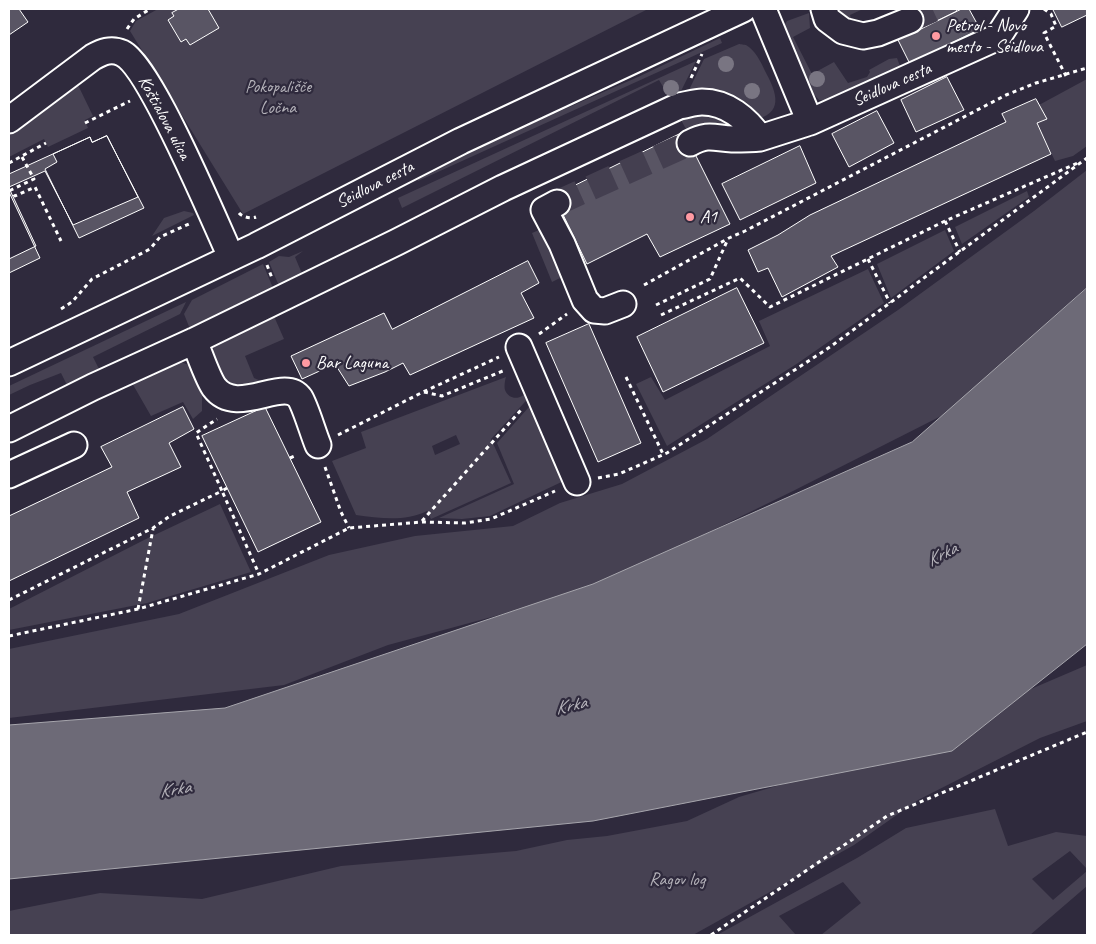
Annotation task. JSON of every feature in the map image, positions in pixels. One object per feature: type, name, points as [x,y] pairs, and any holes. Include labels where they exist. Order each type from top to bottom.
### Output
[{"type":"street","name":"Seidlova cesta","points":[[9,363],[231,257],[461,141],[743,9]]},
{"type":"street","points":[[763,9],[810,122]]},
{"type":"street","points":[[824,9],[827,20],[842,31],[862,36],[878,33],[902,14]]},
{"type":"street","name":"Seidlova cesta","points":[[690,143],[706,137],[718,136],[736,139],[760,138],[810,122],[998,37],[1016,9]]},
{"type":"street","points":[[9,120],[93,57],[102,52],[113,50]]},
{"type":"street","name":"Koštialova ulica","points":[[113,50],[128,57],[151,89],[201,188],[231,257]]},
{"type":"street","points":[[9,429],[93,386],[194,341],[397,242],[503,188],[679,106],[702,102],[718,104],[752,125],[760,138]]},
{"type":"street","points":[[557,203],[544,210],[562,244],[585,300],[594,310],[605,311],[623,304]]},
{"type":"street","points":[[194,341],[214,387],[227,397],[246,399],[283,391],[292,392],[300,398],[318,445]]},
{"type":"street","points":[[522,354],[577,482]]},
{"type":"street","points":[[9,475],[74,444]]},
{"type":"path","points":[[113,50],[134,19],[150,9]]},
{"type":"path","points":[[1044,9],[1051,14],[1056,26],[1044,33],[1066,76]]},
{"type":"path","points":[[644,284],[728,238],[745,231],[1006,95],[1036,83],[1066,76],[1087,68]]},
{"type":"path","points":[[86,123],[104,114]]},
{"type":"path","points":[[9,163],[46,143]]},
{"type":"path","points":[[22,157],[34,179],[11,190],[15,196],[35,187],[61,241]]},
{"type":"path","points":[[662,316],[740,278],[770,307],[945,221],[1086,159]]},
{"type":"path","points":[[236,210],[241,215],[253,218]]},
{"type":"path","points":[[945,221],[960,252]]},
{"type":"path","points":[[61,310],[72,302],[92,279],[150,249],[160,237],[192,222]]},
{"type":"path","points":[[656,305],[710,279],[728,238]]},
{"type":"path","points":[[868,259],[890,304]]},
{"type":"path","points":[[423,392],[442,396],[522,354],[553,325],[585,300]]},
{"type":"path","points":[[349,528],[341,512],[318,445],[423,392],[483,366]]},
{"type":"path","points":[[626,377],[663,454]]},
{"type":"path","points":[[214,387],[222,416],[196,432],[260,574]]},
{"type":"path","points":[[422,522],[538,391]]},
{"type":"path","points":[[9,600],[153,528],[170,516],[227,488]]},
{"type":"path","points":[[138,610],[153,528]]},
{"type":"path","points":[[711,935],[887,816],[1087,732]]},
{"type":"green space","name":"Pokopališče Ločna","points":[[158,9],[648,9],[243,214],[130,31],[136,21]]},
{"type":"green space","points":[[833,9],[863,9],[850,15],[851,18],[845,21]]},
{"type":"green space","points":[[809,13],[810,28],[793,37],[812,74],[834,62],[848,83],[867,77],[870,72],[869,70],[889,59],[897,58],[901,69],[839,103],[819,100],[812,92],[784,26],[787,21]]},
{"type":"green space","points":[[720,38],[722,43],[418,181],[416,176],[466,152],[638,77]]},
{"type":"green space","points":[[739,44],[746,45],[755,53],[774,92],[775,105],[772,111],[758,119],[734,99],[720,92],[689,90],[704,59]]},
{"type":"green space","points":[[696,61],[678,97],[671,100],[659,80],[402,208],[398,198]]},
{"type":"green space","points":[[1087,79],[1087,146],[1073,156],[1055,161],[1037,123],[1046,119],[1039,105]]},
{"type":"green space","points":[[78,85],[93,116],[85,120],[88,128],[48,147],[44,139],[9,157],[9,132]]},
{"type":"green space","points":[[688,114],[712,116],[723,120],[733,127],[688,133],[680,118]]},
{"type":"green space","points":[[1087,170],[1087,287],[955,409],[609,581],[551,601],[388,645],[284,685],[9,718],[9,649],[179,614],[329,555],[415,536],[513,526],[560,503],[622,484],[707,439],[898,310]]},
{"type":"green space","points":[[1027,191],[1029,197],[962,244],[955,227]]},
{"type":"green space","points":[[184,211],[194,215],[152,236],[164,218]]},
{"type":"green space","points":[[546,227],[566,275],[552,282],[532,233]]},
{"type":"green space","points":[[945,230],[954,251],[891,298],[877,264]]},
{"type":"green space","points":[[303,251],[295,257],[303,276],[279,286],[269,262],[279,256],[289,257]]},
{"type":"green space","points":[[263,264],[273,288],[190,329],[184,314],[192,300]]},
{"type":"green space","points":[[868,269],[884,303],[798,363],[667,446],[636,384],[651,377],[665,400],[770,346],[759,321]]},
{"type":"green space","points":[[186,302],[180,314],[93,357],[101,373],[68,387],[61,373],[9,395],[9,386]]},
{"type":"green space","points":[[273,314],[284,339],[245,356],[254,378],[268,384],[235,388],[225,379],[216,366],[213,352],[215,345],[219,339],[229,333]]},
{"type":"green space","points":[[177,361],[189,365],[202,394],[202,411],[193,419],[183,402],[151,416],[132,383]]},
{"type":"green space","points":[[506,377],[505,390],[513,398],[520,397],[528,389],[534,392],[491,439],[511,483],[431,519],[427,511],[401,518],[356,515],[332,461],[366,448],[361,432]],"holes":[[[456,435],[460,444],[435,455],[432,446]]]},
{"type":"green space","points":[[536,399],[572,477],[490,516],[462,519],[439,518],[514,484],[497,443]]},
{"type":"green space","points":[[220,504],[251,572],[147,603],[9,630],[9,609],[144,540]]},
{"type":"green space","name":"Ragov log","points":[[1087,665],[1087,721],[1040,738],[918,800],[854,845],[693,935],[9,935],[9,911],[100,893],[202,899],[341,866],[516,851],[567,840],[607,836],[687,821],[739,797],[865,760]]},
{"type":"green space","points":[[995,809],[1008,846],[1056,832],[1087,836],[1087,869],[1070,851],[1032,879],[1053,900],[1087,871],[1087,886],[1030,935],[821,935],[861,903],[843,882],[779,916],[796,935],[717,935],[857,858],[906,828]]},
{"type":"water","name":"Krka","points":[[1087,288],[1087,644],[952,751],[593,821],[9,879],[9,725],[225,708],[593,584],[912,442]]},
{"type":"building","points":[[9,9],[19,9],[28,22],[9,35]]},
{"type":"building","points":[[179,9],[208,9],[219,28],[190,45],[186,39],[181,42],[168,20],[174,16],[172,13]]},
{"type":"building","points":[[904,9],[956,9],[957,11],[915,32]]},
{"type":"building","name":"Petrol - Novo mesto - Seidlova","points":[[962,9],[969,9],[980,29],[910,64],[898,40]]},
{"type":"building","points":[[1053,9],[1087,9],[1087,15],[1062,27]]},
{"type":"building","points":[[947,77],[964,110],[916,132],[901,100]]},
{"type":"building","points":[[1036,99],[1047,119],[1037,123],[1051,154],[831,256],[838,267],[782,297],[768,268],[758,272],[748,250],[778,235],[810,215],[1006,122],[1002,114]]},
{"type":"building","points":[[877,111],[894,143],[849,167],[832,134]]},
{"type":"building","points":[[684,132],[730,224],[660,257],[647,234],[587,264],[554,196]]},
{"type":"building","points":[[107,136],[144,208],[79,238],[45,169],[57,162],[53,154],[90,137],[92,142]]},
{"type":"building","points":[[107,136],[138,197],[73,225],[45,171],[9,187],[9,174],[90,137],[92,142]]},
{"type":"building","points":[[800,146],[816,183],[740,220],[722,184]]},
{"type":"building","points":[[9,188],[36,246],[9,259]]},
{"type":"building","points":[[9,192],[40,258],[9,273]]},
{"type":"building","points":[[528,261],[539,283],[521,293],[534,318],[410,375],[403,363],[349,386],[335,364],[302,379],[291,356],[384,313],[392,329]]},
{"type":"building","points":[[737,288],[764,343],[663,392],[637,337]]},
{"type":"building","points":[[589,324],[641,443],[598,462],[546,343]]},
{"type":"building","points":[[183,407],[194,429],[169,443],[181,467],[127,492],[139,518],[9,581],[9,516],[112,467],[101,447]]},
{"type":"building","points":[[265,407],[321,522],[258,552],[202,436]]},
{"type":"tunnel","points":[[910,20],[934,9]]},
{"type":"tunnel","points":[[557,203],[690,143]]},
{"type":"place","name":"Petrol - Novo mesto - Seidlova","points":[[936,36]]},
{"type":"place","name":"A1","points":[[690,217]]},
{"type":"place","name":"Bar Laguna","points":[[306,363]]}]
